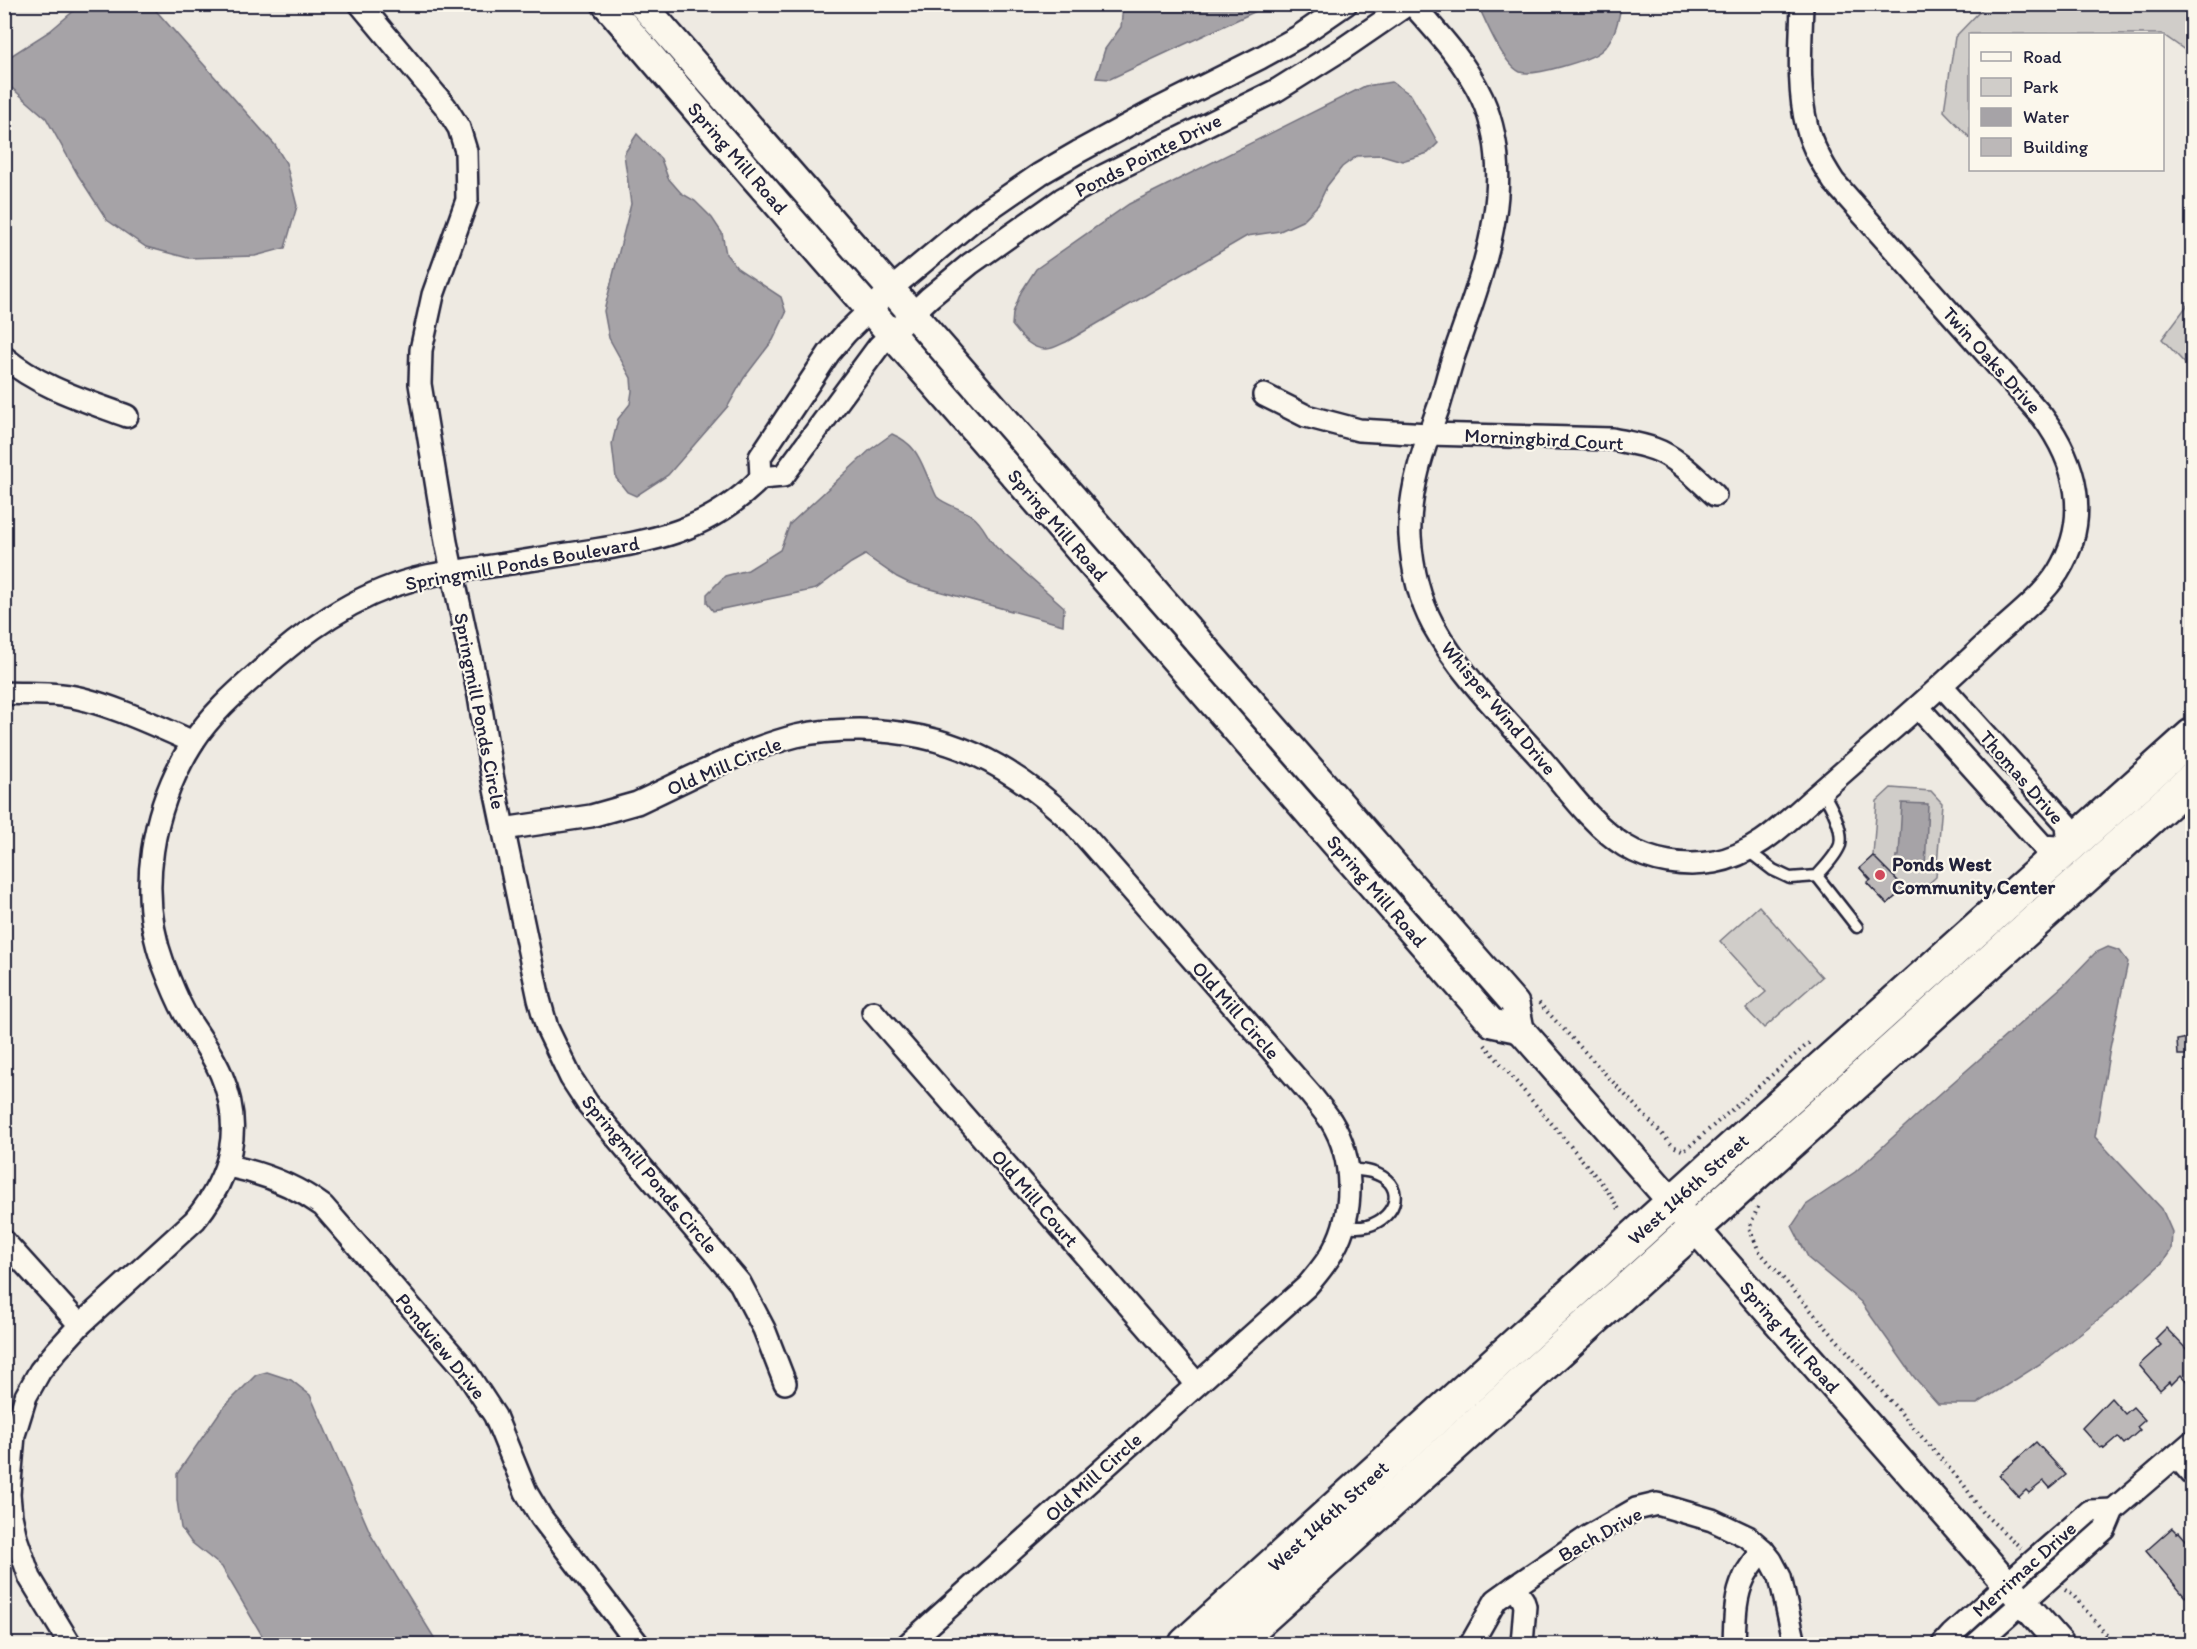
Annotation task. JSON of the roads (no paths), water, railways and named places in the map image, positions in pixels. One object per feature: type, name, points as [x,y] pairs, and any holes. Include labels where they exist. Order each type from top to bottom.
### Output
[{"type":"main road","name":"West 146th Street","points":[[1186,1644],[1671,1204],[2193,736]]},
{"type":"main road","name":"West 146th Street","points":[[1239,1643],[2193,780]]},
{"type":"street","name":"Springmill Ponds Circle","points":[[360,4],[445,106],[459,128],[466,151],[467,200],[433,295],[421,350],[420,384],[426,429],[453,572],[479,696],[490,770],[547,1028],[560,1059],[588,1104],[740,1283],[764,1329],[785,1383]]},
{"type":"street","name":"Spring Mill Road","points":[[606,4],[880,300],[1515,1004],[1520,1029],[1671,1204],[2060,1644]]},
{"type":"street","name":"Spring Mill Road","points":[[642,4],[880,300]]},
{"type":"street","name":"Ponds Pointe Drive","points":[[880,300],[976,218],[1040,174],[1150,113],[1307,32],[1346,4]]},
{"type":"street","name":"Ponds Pointe Drive","points":[[901,324],[970,264],[1062,199],[1101,177],[1277,90],[1410,4]]},
{"type":"street","name":"Whisper Wind Drive","points":[[1410,4],[1453,51],[1478,90],[1492,126],[1497,170],[1497,209],[1486,257],[1473,304],[1428,435],[1411,508],[1410,536],[1422,600],[1431,621],[1462,669],[1592,818],[1627,847],[1666,862],[1689,864],[1714,862],[1737,855],[1773,834],[1929,697]]},
{"type":"street","name":"Twin Oaks Drive","points":[[1802,4],[1802,100],[1807,127],[1822,164],[1833,182],[2042,416],[2058,438],[2068,458],[2074,479],[2076,500],[2074,524],[2070,546],[2057,573],[2037,596],[1929,697]]},
{"type":"street","points":[[761,478],[760,457],[829,353],[880,300]]},
{"type":"street","name":"Springmill Ponds Boulevard","points":[[70,1644],[30,1578],[16,1538],[11,1515],[8,1457],[26,1396],[40,1371],[80,1325],[195,1220],[218,1189],[228,1166],[233,1127],[227,1089],[220,1072],[174,992],[162,962],[153,917],[150,864],[157,824],[166,795],[193,742],[206,724],[240,689],[285,649],[321,622],[389,587],[416,578],[633,545],[672,535],[717,515],[761,478],[783,476],[863,365],[901,324]]},
{"type":"street","points":[[4,357],[40,381],[127,416]]},
{"type":"street","name":"Morningbird Court","points":[[1264,395],[1306,416],[1359,430],[1428,435],[1612,439],[1637,444],[1656,449],[1715,495]]},
{"type":"street","points":[[4,693],[61,695],[81,699],[159,727],[193,742]]},
{"type":"street","name":"Thomas Drive","points":[[1929,697],[2067,824],[2069,848],[2043,846],[1929,697]]},
{"type":"street","name":"Old Mill Circle","points":[[503,829],[615,811],[762,746],[798,736],[836,730],[874,731],[914,735],[950,743],[1016,776],[1050,801],[1074,824],[1311,1095],[1336,1131],[1347,1169],[1349,1197],[1344,1226],[1324,1267],[1306,1286],[908,1644]]},
{"type":"street","points":[[2069,848],[2091,872]]},
{"type":"street","name":"Old Mill Court","points":[[873,1012],[1197,1383]]},
{"type":"street","name":"Pondview Drive","points":[[228,1166],[256,1172],[285,1183],[323,1206],[463,1367],[495,1416],[526,1492],[541,1517],[638,1644]]},
{"type":"street","points":[[4,1241],[80,1325]]},
{"type":"street","name":"Merrimac Drive","points":[[1943,1644],[1952,1634],[2015,1593],[2047,1580],[2105,1529],[2113,1510],[2193,1442]]},
{"type":"street","points":[[2176,1456],[2193,1474]]},
{"type":"street","name":"Bach Drive","points":[[1471,1644],[1496,1600],[1589,1536],[1636,1509],[1656,1504],[1712,1520],[1748,1537],[1763,1550],[1780,1577],[1796,1644]]},
{"type":"street","name":"Merrimac Drive","points":[[1976,1644],[2015,1593],[2032,1562],[2090,1511],[2113,1510]]},
{"type":"street","points":[[1734,1644],[1735,1611],[1739,1592],[1744,1577],[1763,1550]]},
{"type":"street","points":[[1514,1587],[1523,1600],[1524,1606],[1522,1644]]},
{"type":"street","points":[[1218,1615],[1239,1643]]},
{"type":"lane","points":[[1747,850],[1773,870],[1790,878],[1817,876],[1830,862],[1840,844],[1838,821],[1822,791]]},
{"type":"lane","points":[[1817,876],[1857,927]]},
{"type":"lane","points":[[1344,1226],[1358,1227],[1378,1222],[1388,1215],[1394,1206],[1395,1198],[1394,1190],[1372,1172],[1347,1169]]},
{"type":"water","points":[[82,4],[151,5],[275,145],[286,163],[297,206],[285,248],[255,256],[188,258],[146,247],[107,220],[46,118],[5,82],[5,64],[9,57],[50,31]]},
{"type":"water","points":[[1123,4],[1269,5],[1110,79],[1096,78],[1105,49],[1121,27]]},
{"type":"water","points":[[1478,4],[1621,5],[1613,36],[1601,51],[1586,59],[1561,67],[1527,73],[1520,72],[1507,61]]},
{"type":"water","points":[[1392,82],[1411,95],[1438,143],[1428,153],[1402,161],[1382,155],[1357,156],[1342,167],[1327,186],[1318,205],[1302,221],[1280,231],[1247,236],[1054,347],[1041,349],[1031,345],[1012,325],[1013,313],[1021,292],[1036,269],[1129,204],[1365,86]]},
{"type":"water","points":[[637,134],[661,159],[668,178],[681,193],[695,201],[712,218],[722,233],[726,254],[737,268],[781,297],[786,313],[773,340],[744,378],[728,406],[668,475],[636,496],[627,492],[616,478],[612,444],[618,419],[630,404],[632,391],[631,378],[609,338],[604,311],[631,204],[624,154]]},
{"type":"water","points":[[892,434],[908,443],[917,454],[937,497],[975,519],[996,547],[1064,607],[1063,625],[909,583],[865,555],[816,589],[713,611],[707,603],[707,594],[725,576],[748,570],[780,550],[790,524],[871,449]]},
{"type":"water","points":[[1902,803],[1928,804],[1925,869],[1895,867],[1896,856],[1899,856]]},
{"type":"water","points":[[2108,947],[2120,951],[2128,962],[2095,1137],[2162,1209],[2172,1232],[2171,1250],[2163,1262],[2104,1315],[2043,1362],[1977,1404],[1938,1404],[1914,1377],[1861,1302],[1809,1259],[1792,1226],[1806,1205],[1855,1172],[2064,985],[2095,953]]},
{"type":"water","points":[[267,1372],[291,1380],[310,1395],[372,1537],[438,1644],[267,1644],[222,1567],[191,1542],[181,1528],[177,1500],[177,1474],[222,1409],[256,1375]]},
{"type":"place","name":"Ponds West Community Center","points":[[1880,875]]}]
